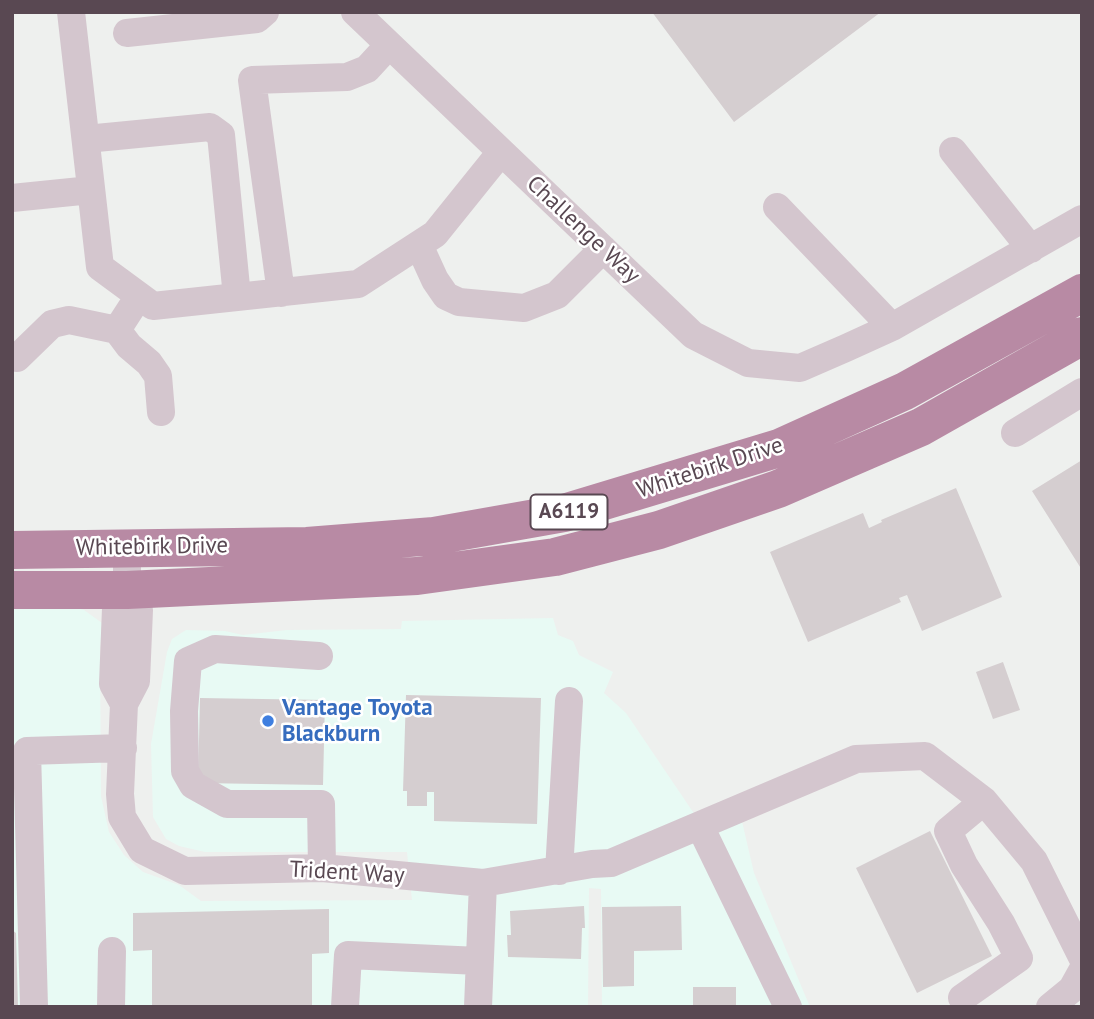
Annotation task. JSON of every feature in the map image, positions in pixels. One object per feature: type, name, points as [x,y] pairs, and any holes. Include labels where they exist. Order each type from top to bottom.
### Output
[{"type":"highway","name":"Whitebirk Drive","points":[[12,550],[320,545],[434,536],[564,513],[779,448],[905,391],[1082,293]]},
{"type":"highway","name":"Whitebirk Drive","points":[[12,590],[127,590],[416,576],[555,557],[633,537],[778,489],[921,427],[1082,336]]},
{"type":"street","points":[[71,12],[100,267],[153,306],[358,284],[435,234],[501,152]]},
{"type":"street","name":"Challenge Way","points":[[355,12],[693,335],[748,363],[800,368],[892,327],[1082,219]]},
{"type":"street","points":[[127,33],[257,15]]},
{"type":"street","points":[[281,292],[252,80],[347,77],[367,69],[389,45]]},
{"type":"street","points":[[86,139],[209,127],[221,135],[237,297]]},
{"type":"street","points":[[953,152],[1031,249]]},
{"type":"street","points":[[12,198],[91,190]]},
{"type":"street","points":[[777,207],[892,327]]},
{"type":"street","points":[[419,245],[435,280],[446,296],[459,302],[524,308],[557,295],[603,249]]},
{"type":"street","points":[[117,330],[139,296]]},
{"type":"street","points":[[17,358],[52,324],[69,320],[117,330],[158,376],[160,412]]},
{"type":"street","points":[[1015,433],[1082,392]]},
{"type":"street","name":"Trident Way","points":[[127,547],[127,590],[139,611],[139,622],[136,681],[124,704],[120,794],[122,817],[142,850],[185,871],[322,868],[483,883],[611,863],[856,760],[925,756],[984,801],[1034,861],[1082,957]]},
{"type":"street","points":[[319,656],[215,649],[188,661],[184,747],[185,771],[193,785],[227,804],[321,804],[322,868]]},
{"type":"street","points":[[559,871],[569,701]]},
{"type":"street","points":[[34,1007],[22,887],[27,751],[123,748]]},
{"type":"street","points":[[962,998],[1019,958],[1002,923],[964,865],[948,831],[984,801]]},
{"type":"street","points":[[700,826],[788,1007]]},
{"type":"street","points":[[478,1007],[483,883]]},
{"type":"street","points":[[111,1007],[113,951]]},
{"type":"street","points":[[345,1007],[348,956],[478,961]]},
{"type":"street","points":[[1050,1007],[1072,989],[1082,971]]},
{"type":"shaded area","points":[[71,606],[84,610],[102,623],[101,796],[109,832],[124,855],[143,872],[179,885],[201,901],[412,900],[407,852],[205,852],[179,846],[166,839],[153,817],[151,744],[167,652],[172,639],[186,630],[225,631],[243,635],[287,630],[401,629],[402,621],[553,618],[558,635],[573,641],[579,655],[613,672],[604,693],[626,713],[695,815],[737,800],[754,873],[810,1007],[602,1007],[601,889],[589,888],[588,1007],[12,1007],[12,608]]},
{"type":"building","points":[[652,12],[881,12],[734,122]]},
{"type":"building","points":[[1082,460],[1082,570],[1032,491]]},
{"type":"building","points":[[956,488],[1002,597],[922,631],[907,595],[899,598],[901,602],[808,642],[770,552],[863,513],[869,528],[882,522],[881,520]]},
{"type":"building","points":[[1003,662],[1020,710],[993,719],[976,672]]},
{"type":"building","points":[[406,695],[541,698],[537,824],[434,821],[434,792],[427,792],[427,806],[407,806],[407,791],[403,791]]},
{"type":"building","points":[[200,698],[325,700],[323,785],[198,783]]},
{"type":"building","points":[[930,831],[992,956],[917,993],[856,868]]},
{"type":"building","points":[[584,906],[585,928],[582,928],[581,959],[508,957],[510,911]]},
{"type":"building","points":[[681,906],[682,950],[634,951],[634,986],[603,987],[602,907]]},
{"type":"building","points":[[329,909],[329,953],[312,954],[312,1007],[152,1007],[152,950],[133,951],[133,913]]},
{"type":"building","points":[[12,930],[16,933],[18,1007],[12,1007]]},
{"type":"building","points":[[693,987],[736,987],[736,1007],[693,1007]]},
{"type":"place","name":"Vantage Toyota Blackburn","points":[[268,721]]}]
